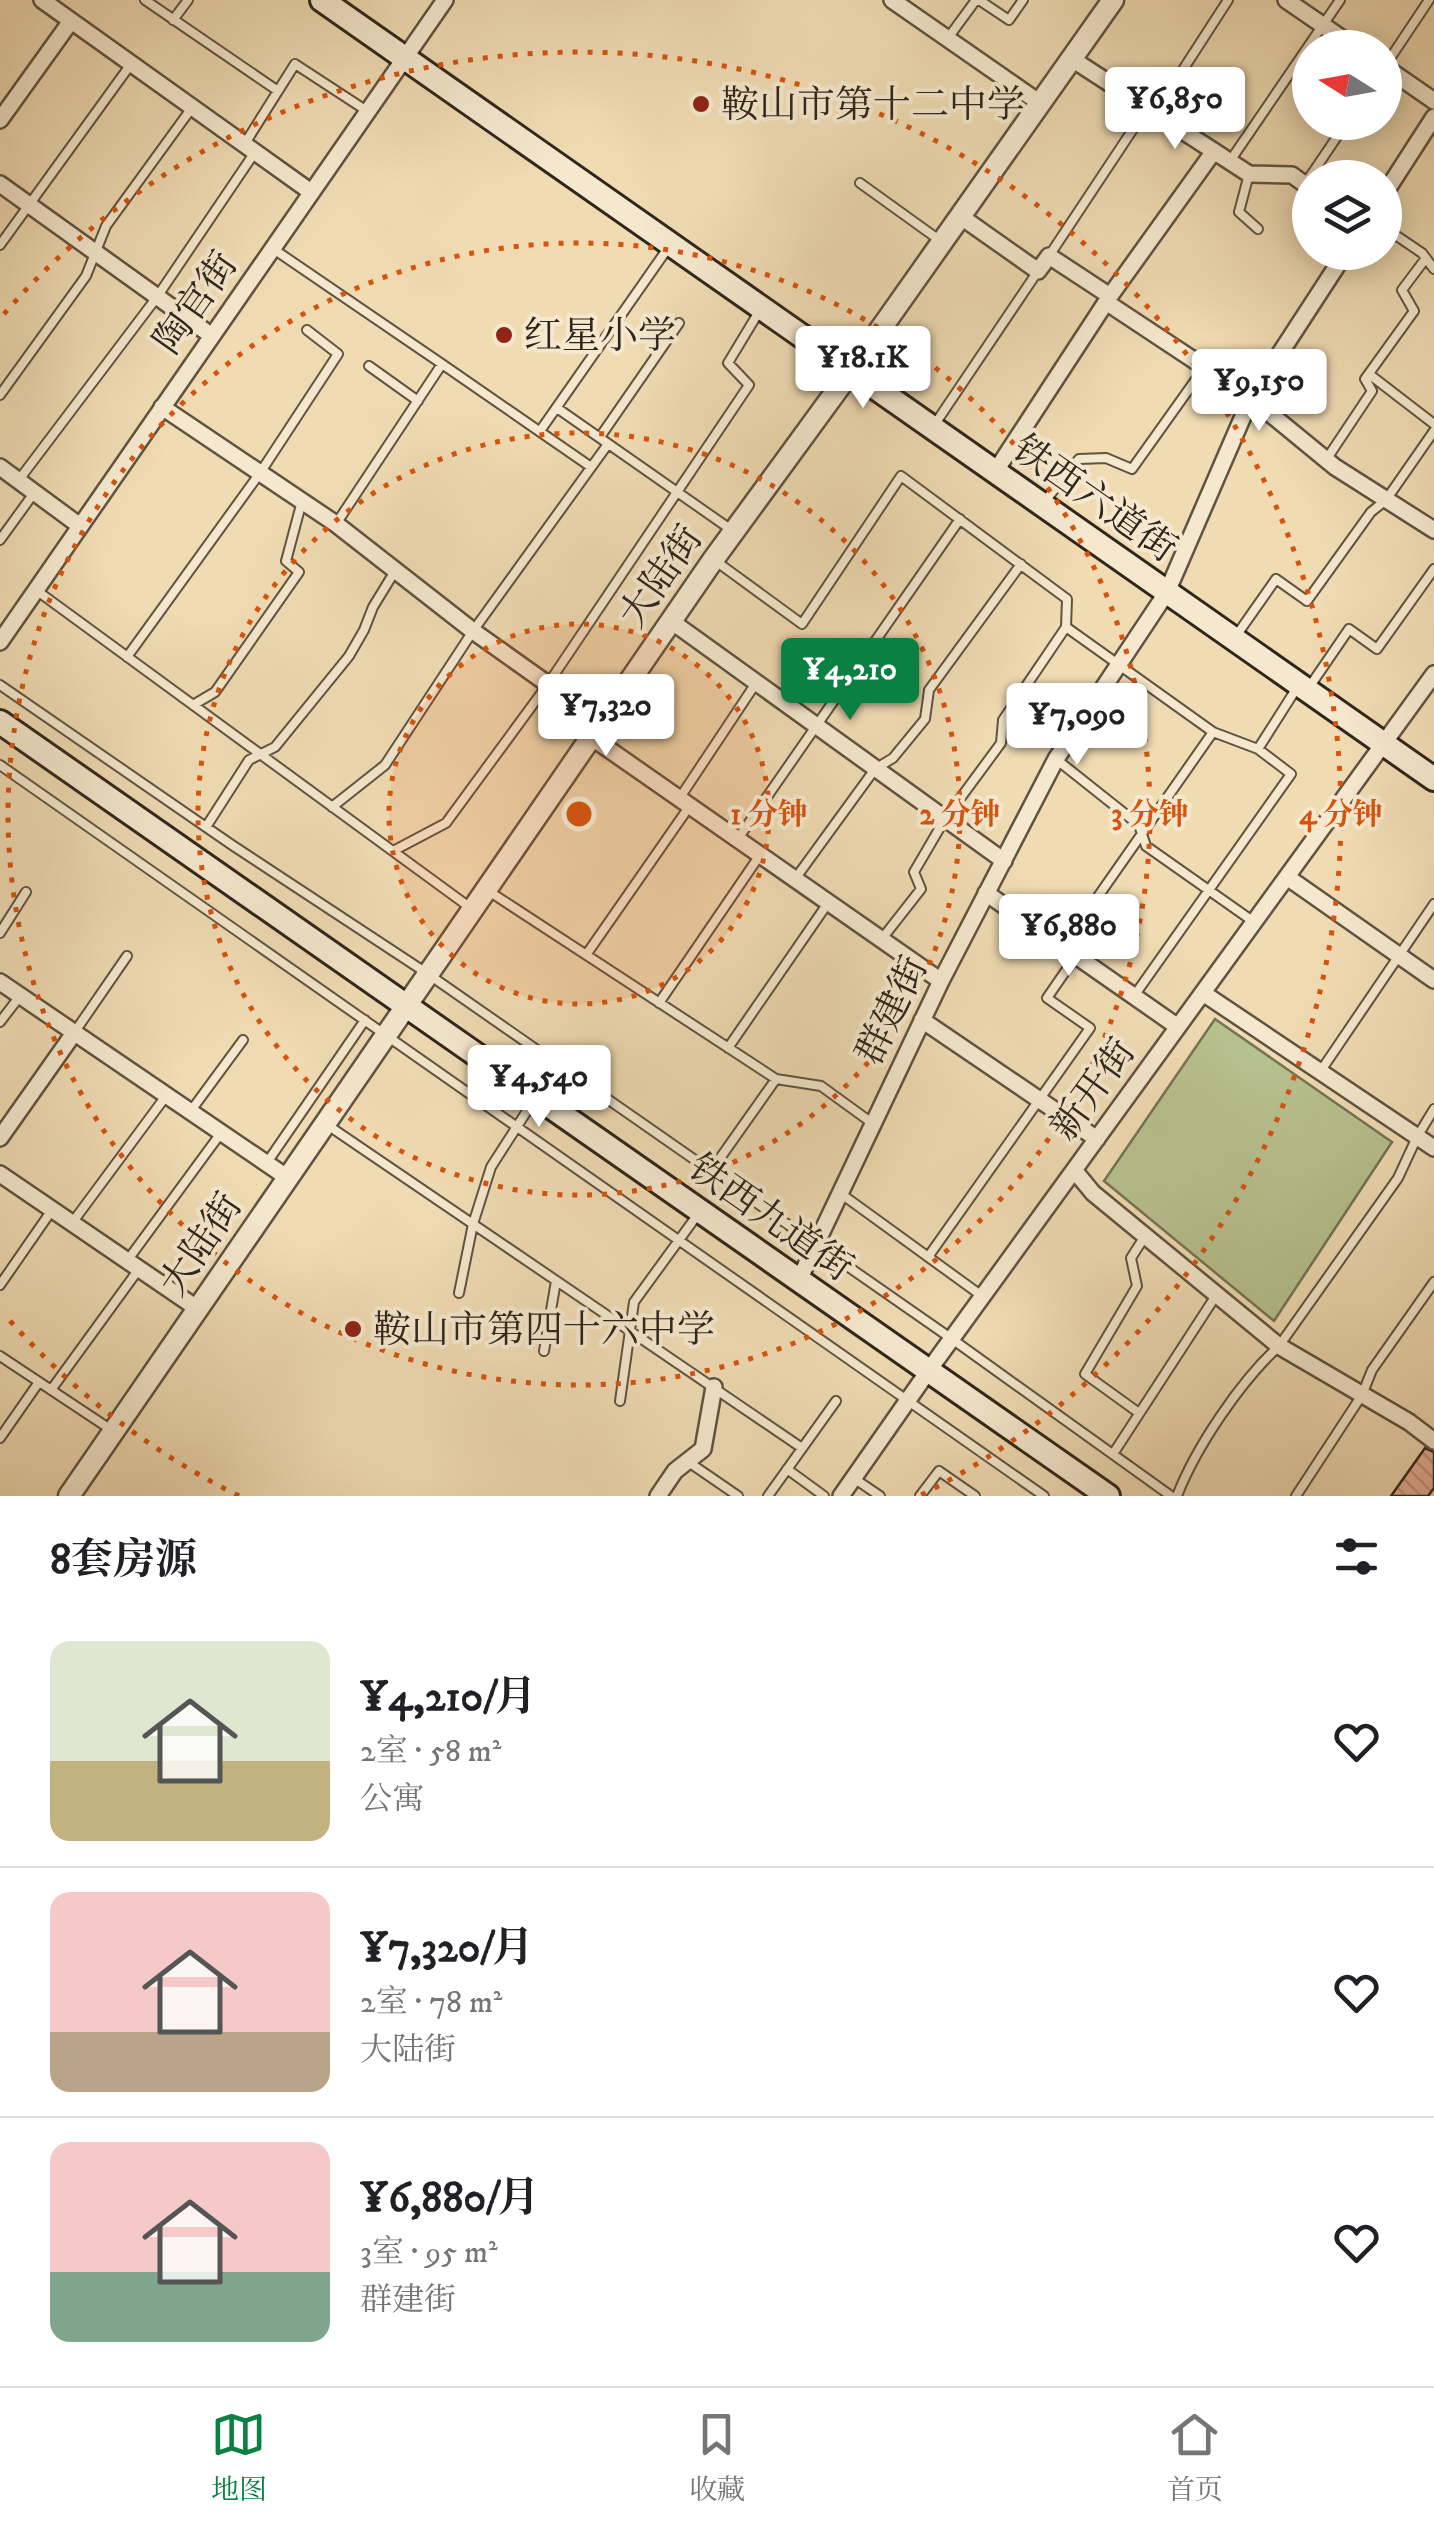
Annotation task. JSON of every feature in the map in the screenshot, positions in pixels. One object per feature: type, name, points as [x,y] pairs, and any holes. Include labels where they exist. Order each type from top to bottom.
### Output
[{"type":"main road","name":"铁西六道街","points":[[322,0],[1434,779]]},
{"type":"main road","name":"铁西九道街","points":[[0,722],[1108,1496]]},
{"type":"street","points":[[42,0],[311,192]]},
{"type":"street","name":"陶官街","points":[[0,642],[444,0]]},
{"type":"street","points":[[892,0],[1040,103]]},
{"type":"street","name":"大陆街","points":[[69,1496],[670,621],[1113,0]]},
{"type":"street","points":[[1286,0],[1330,30]]},
{"type":"street","points":[[0,120],[71,21]]},
{"type":"street","points":[[1072,59],[1249,174],[1292,175]]},
{"type":"street","points":[[1402,78],[1434,101]]},
{"type":"street","points":[[1402,166],[1434,117]]},
{"type":"street","points":[[995,472],[1108,299],[1214,150]]},
{"type":"street","points":[[0,184],[212,336]]},
{"type":"street","points":[[960,216],[1038,271],[1049,256],[1251,398],[1326,460],[1434,530]]},
{"type":"street","name":"群建街","points":[[799,1280],[940,981],[1056,759],[1167,592],[1251,398],[1334,270]]},
{"type":"street","points":[[162,407],[336,524],[474,632],[548,684],[596,730],[685,803],[940,981]]},
{"type":"street","points":[[0,468],[80,526]]},
{"type":"street","points":[[670,621],[1004,860]]},
{"type":"street","name":"新开街","points":[[841,1496],[1434,674]]},
{"type":"street","points":[[1287,877],[1434,980]]},
{"type":"street","points":[[986,893],[1178,1027]]},
{"type":"street","points":[[0,982],[288,1178]]},
{"type":"street","points":[[1203,993],[1434,1148]]},
{"type":"street","points":[[922,1020],[1097,1139]]},
{"type":"street","points":[[0,1138],[74,1033]]},
{"type":"street","points":[[1074,1170],[1093,1193],[1279,1346],[1409,1422],[1434,1441]]},
{"type":"street","points":[[0,1174],[198,1309]]},
{"type":"street","points":[[658,1496],[675,1471],[704,1449],[714,1387]]},
{"type":"lane","points":[[145,0],[278,91]]},
{"type":"lane","points":[[173,20],[188,0]]},
{"type":"lane","points":[[948,38],[978,0],[1009,20],[1023,0]]},
{"type":"lane","points":[[1049,256],[1228,0]]},
{"type":"lane","points":[[1230,161],[1340,0]]},
{"type":"lane","points":[[1402,40],[1429,0]]},
{"type":"lane","points":[[0,245],[131,64]]},
{"type":"lane","points":[[18,480],[157,297],[250,148],[295,64],[366,112]]},
{"type":"lane","points":[[0,395],[86,276],[106,226],[192,107]]},
{"type":"lane","points":[[1249,174],[1239,212],[1258,229]]},
{"type":"lane","points":[[860,182],[942,242]]},
{"type":"lane","points":[[1402,239],[1422,253],[1434,268]]},
{"type":"lane","points":[[540,432],[671,244]]},
{"type":"lane","points":[[272,248],[591,466]]},
{"type":"lane","points":[[1326,460],[1372,390],[1366,378],[1414,311],[1402,290],[1426,258]]},
{"type":"lane","points":[[932,428],[1038,271]]},
{"type":"lane","points":[[393,851],[446,822],[548,684],[749,385],[728,362],[761,308]]},
{"type":"lane","points":[[600,437],[678,322]]},
{"type":"lane","points":[[128,657],[260,473],[338,354],[307,330]]},
{"type":"lane","points":[[336,524],[442,364]]},
{"type":"lane","points":[[369,366],[418,401]]},
{"type":"lane","points":[[1042,505],[1078,459],[1106,458],[1132,469],[1204,368]]},
{"type":"lane","points":[[1234,639],[1276,579],[1307,601],[1371,512],[1386,500],[1434,428],[1369,374]]},
{"type":"lane","points":[[557,408],[734,532]]},
{"type":"lane","points":[[332,807],[386,765],[474,632],[608,444]]},
{"type":"lane","points":[[713,560],[802,624],[901,476],[1067,599],[1066,628],[1003,720],[1001,743],[946,819],[914,872],[921,889],[881,940]]},
{"type":"lane","points":[[0,540],[34,493]]},
{"type":"lane","points":[[193,706],[215,692],[299,572],[286,561],[302,501]]},
{"type":"lane","points":[[738,840],[960,519]]},
{"type":"lane","points":[[795,880],[876,769],[894,758],[925,720],[930,690],[1021,564]]},
{"type":"lane","points":[[1258,749],[1350,629],[1377,649],[1434,569]]},
{"type":"lane","points":[[206,826],[248,760],[274,747],[349,656],[395,572]]},
{"type":"lane","points":[[36,590],[473,909]]},
{"type":"lane","points":[[1066,628],[1213,732],[1258,749],[1291,774],[1134,996]]},
{"type":"lane","points":[[586,956],[685,803],[756,683]]},
{"type":"lane","points":[[0,685],[428,974],[1174,1496],[1189,1464],[1256,1366],[1279,1346],[1398,1178],[1434,1109]]},
{"type":"lane","points":[[1083,918],[1213,732]]},
{"type":"lane","points":[[1056,759],[1139,825],[1146,846],[1254,922]]},
{"type":"lane","points":[[0,765],[1044,1496]]},
{"type":"lane","points":[[659,1003],[760,855]]},
{"type":"lane","points":[[486,890],[776,1079],[822,1086],[873,1124]]},
{"type":"lane","points":[[0,933],[26,892]]},
{"type":"lane","points":[[728,1048],[828,903]]},
{"type":"lane","points":[[1320,1072],[1434,904]]},
{"type":"lane","points":[[74,1033],[126,956]]},
{"type":"lane","points":[[928,1257],[1090,1028],[1047,998],[1076,956]]},
{"type":"lane","points":[[0,1022],[20,996]]},
{"type":"lane","points":[[266,1164],[365,1020]]},
{"type":"lane","points":[[190,1112],[243,1040]]},
{"type":"lane","points":[[710,1171],[776,1079]]},
{"type":"lane","points":[[72,1224],[166,1096]]},
{"type":"lane","points":[[459,1293],[491,1166],[537,1096]]},
{"type":"lane","points":[[325,1124],[802,1448]]},
{"type":"lane","points":[[51,1390],[220,1132]]},
{"type":"lane","points":[[840,1194],[982,1296]]},
{"type":"lane","points":[[0,1285],[52,1210]]},
{"type":"lane","points":[[620,1401],[634,1302],[700,1210]]},
{"type":"lane","points":[[1139,1413],[1085,1374],[1136,1286],[1131,1258],[1146,1236]]},
{"type":"lane","points":[[544,1351],[556,1280]]},
{"type":"lane","points":[[1296,1496],[1362,1395],[1372,1370],[1434,1282]]},
{"type":"lane","points":[[1113,1454],[1216,1294]]},
{"type":"lane","points":[[0,1356],[114,1432]]},
{"type":"lane","points":[[0,1438],[39,1382]]},
{"type":"lane","points":[[768,1496],[836,1401]]},
{"type":"lane","points":[[688,1462],[738,1496]]},
{"type":"lane","points":[[788,1469],[824,1496]]},
{"type":"lane","points":[[920,1496],[939,1471],[975,1496]]},
{"type":"lane","points":[[853,1478],[880,1496]]},
{"type":"green space","points":[[1215,1019],[1392,1142],[1274,1321],[1104,1181]]},
{"type":"building","points":[[1425,1448],[1434,1452],[1434,1488],[1428,1496],[1391,1496]]},
{"type":"place","name":"鞍山市第十二中学","points":[[701,104]]},
{"type":"place","name":"红星小学","points":[[504,335]]},
{"type":"place","name":"鞍山市第四十六中学","points":[[353,1329]]}]
